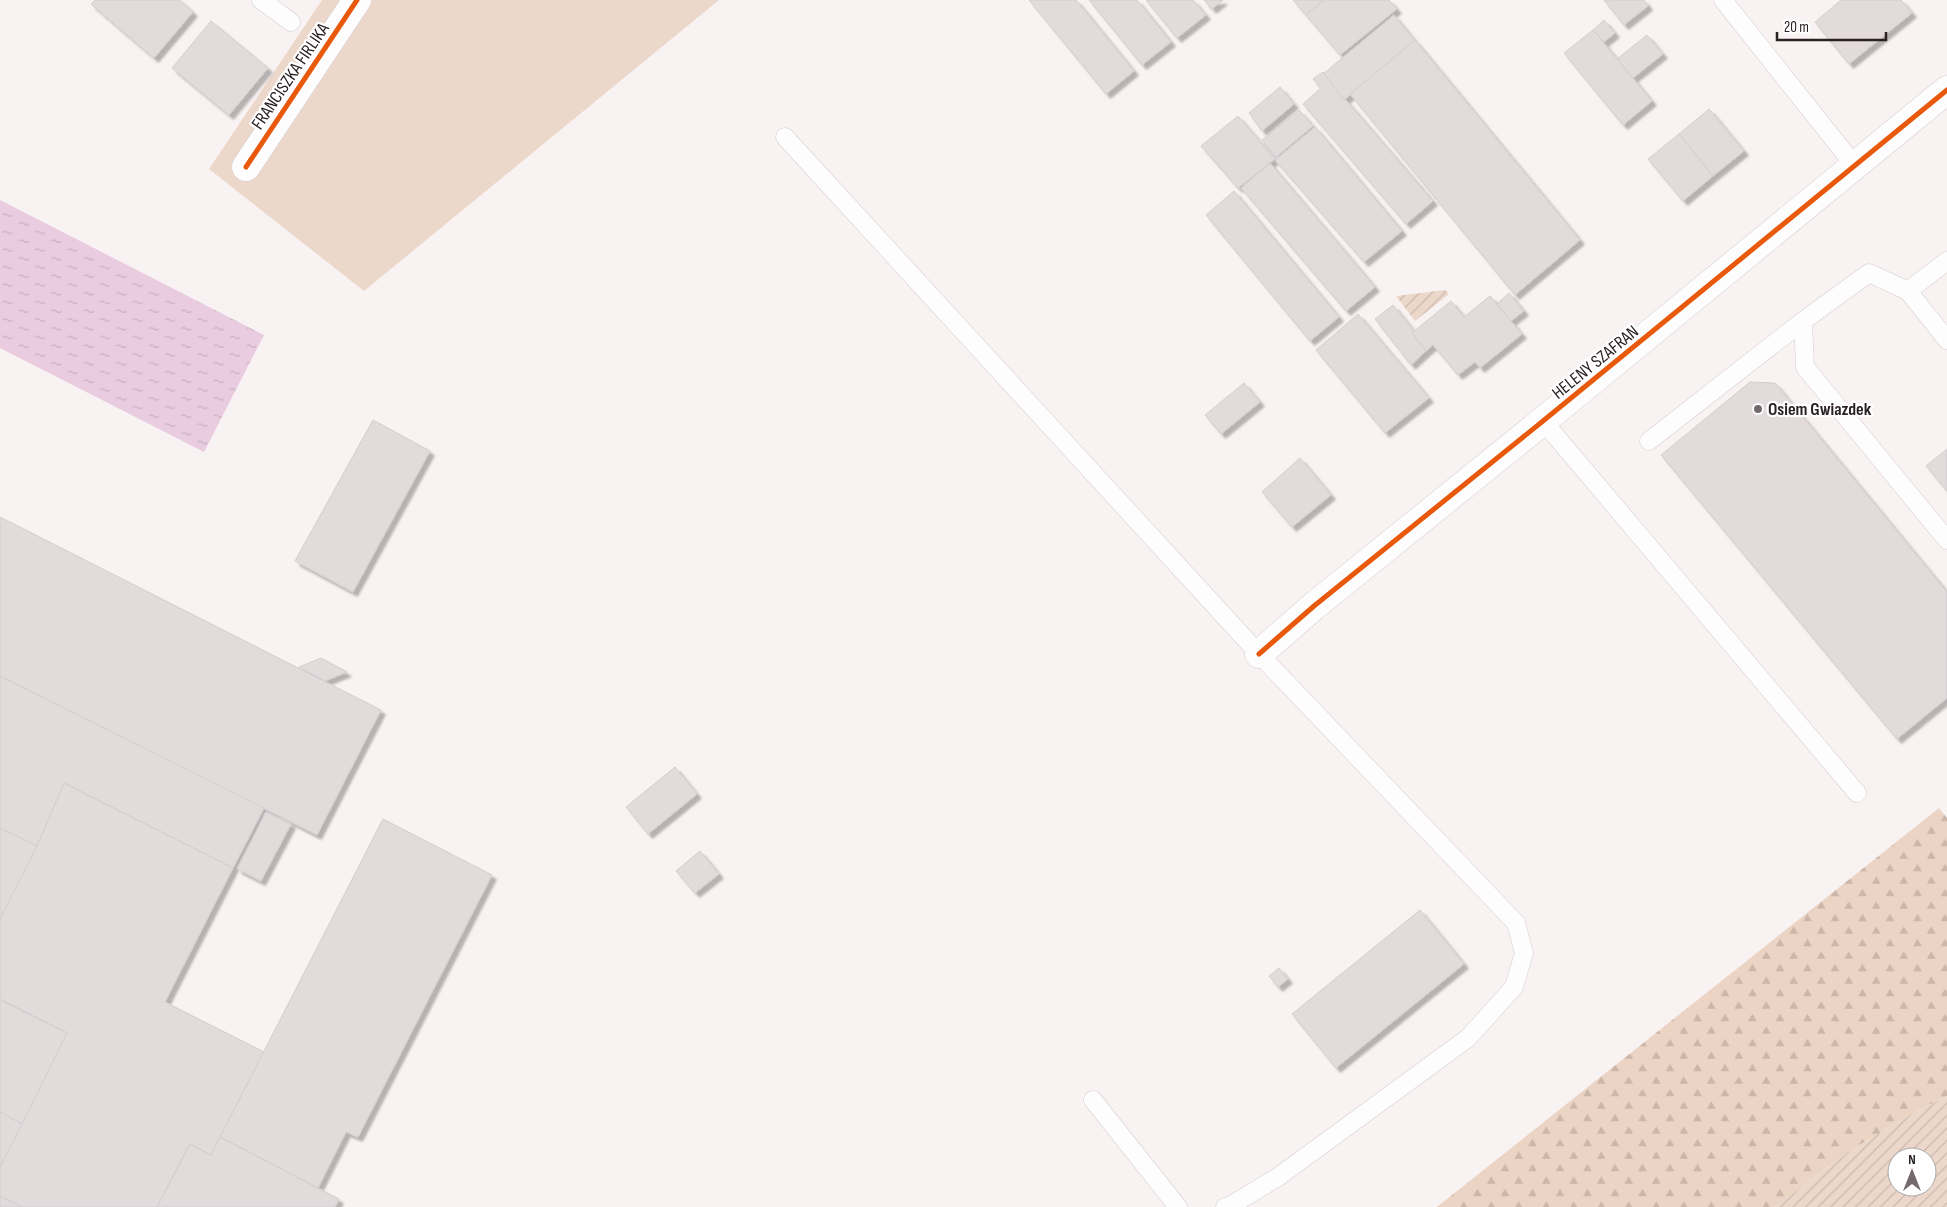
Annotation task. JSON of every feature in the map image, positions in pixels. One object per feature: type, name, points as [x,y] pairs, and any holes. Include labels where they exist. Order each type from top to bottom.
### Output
[{"type":"street","name":"FRANCISZKA FIRLIKA","points":[[246,167],[357,0]]},
{"type":"street","name":"HELENY SZAFRAN","points":[[1259,654],[1314,606],[1544,421],[1947,90]]},
{"type":"lane","points":[[261,0],[291,22]]},
{"type":"lane","points":[[1723,0],[1855,166]]},
{"type":"lane","points":[[785,137],[1259,654],[1516,923],[1524,953],[1514,986],[1468,1038],[1278,1177],[1230,1206],[1225,1207]]},
{"type":"lane","points":[[1908,292],[1947,261]]},
{"type":"lane","points":[[1649,441],[1803,321],[1869,273],[1908,292],[1947,340]]},
{"type":"lane","points":[[1803,321],[1805,367],[1947,540]]},
{"type":"lane","points":[[1544,421],[1857,793]]},
{"type":"lane","points":[[1093,1100],[1178,1207]]},
{"type":"shaded area","points":[[322,0],[719,0],[364,291],[209,169]]},
{"type":"shaded area","points":[[1445,290],[1449,294],[1415,321],[1396,296]]},
{"type":"shaded area","points":[[1947,1096],[1947,1207],[1775,1207],[1848,1152],[1915,1112]]},
{"type":"green space","points":[[1939,808],[1947,818],[1947,1096],[1915,1112],[1848,1152],[1775,1207],[1437,1207]]},
{"type":"water","points":[[0,200],[264,335],[204,452],[0,348]]},
{"type":"building","points":[[95,0],[180,0],[193,12],[154,58],[91,4]]},
{"type":"building","points":[[1029,0],[1076,0],[1134,71],[1106,94]]},
{"type":"building","points":[[1089,0],[1137,0],[1171,42],[1142,65]]},
{"type":"building","points":[[1146,0],[1193,0],[1206,15],[1177,38]]},
{"type":"building","points":[[1204,0],[1223,0],[1212,9]]},
{"type":"building","points":[[1293,0],[1324,0],[1306,15]]},
{"type":"building","points":[[1324,0],[1389,0],[1397,9],[1340,55],[1306,15]]},
{"type":"building","points":[[1604,0],[1644,0],[1648,6],[1624,25]]},
{"type":"building","points":[[1841,0],[1901,0],[1912,13],[1849,64],[1815,22]]},
{"type":"building","points":[[1394,15],[1415,41],[1344,100],[1323,74]]},
{"type":"building","points":[[1604,20],[1615,33],[1604,42],[1593,30]]},
{"type":"building","points":[[211,21],[268,68],[229,115],[172,68]]},
{"type":"building","points":[[1593,30],[1652,101],[1623,125],[1564,53]]},
{"type":"building","points":[[1647,35],[1663,54],[1633,78],[1617,59]]},
{"type":"building","points":[[1415,40],[1580,240],[1515,295],[1350,94]]},
{"type":"building","points":[[1323,72],[1344,100],[1433,201],[1406,224],[1303,104],[1321,88],[1313,79]]},
{"type":"building","points":[[1280,87],[1294,104],[1262,131],[1249,113]]},
{"type":"building","points":[[1709,109],[1744,151],[1713,176],[1679,134]]},
{"type":"building","points":[[1299,110],[1313,126],[1276,157],[1262,140]]},
{"type":"building","points":[[1238,116],[1275,159],[1238,188],[1201,146]]},
{"type":"building","points":[[1315,127],[1402,231],[1364,262],[1275,160]]},
{"type":"building","points":[[1679,134],[1713,176],[1683,201],[1648,159]]},
{"type":"building","points":[[1270,163],[1375,287],[1346,311],[1241,188]]},
{"type":"building","points":[[1234,191],[1339,317],[1310,341],[1206,215]]},
{"type":"building","points":[[1509,293],[1524,311],[1511,321],[1497,304]]},
{"type":"building","points":[[1490,296],[1522,334],[1480,368],[1475,362],[1458,375],[1433,345],[1426,351],[1412,333],[1451,301],[1464,317]]},
{"type":"building","points":[[1393,305],[1414,331],[1412,333],[1426,351],[1411,365],[1375,319]]},
{"type":"building","points":[[1358,314],[1429,398],[1385,433],[1316,350]]},
{"type":"building","points":[[1750,382],[1775,383],[1947,592],[1947,698],[1897,739],[1661,455]]},
{"type":"building","points":[[1244,383],[1260,402],[1221,434],[1205,415]]},
{"type":"building","points":[[373,420],[430,451],[353,592],[295,561]]},
{"type":"building","points":[[1947,449],[1947,491],[1926,466]]},
{"type":"building","points":[[1300,458],[1331,495],[1292,527],[1262,492]]},
{"type":"building","points":[[0,517],[381,710],[317,835],[0,676]]},
{"type":"building","points":[[321,658],[347,672],[325,681],[299,667]]},
{"type":"building","points":[[0,676],[264,808],[233,868],[64,783],[37,846],[0,828]]},
{"type":"building","points":[[675,767],[697,794],[648,834],[626,807]]},
{"type":"building","points":[[64,783],[233,868],[165,1002],[264,1052],[211,1155],[190,1144],[157,1207],[22,1207],[0,1196],[0,1167],[67,1033],[0,999],[0,915],[37,846]]},
{"type":"building","points":[[266,812],[291,824],[261,881],[237,869]]},
{"type":"building","points":[[383,819],[492,875],[358,1137],[346,1132],[318,1188],[220,1137]]},
{"type":"building","points":[[0,828],[37,846],[0,919]]},
{"type":"building","points":[[700,851],[719,874],[695,893],[676,871]]},
{"type":"building","points":[[1420,910],[1464,964],[1336,1068],[1292,1014]]},
{"type":"building","points":[[1279,968],[1288,979],[1278,987],[1269,976]]},
{"type":"building","points":[[0,1000],[67,1033],[22,1124],[0,1112]]},
{"type":"building","points":[[0,1112],[22,1124],[0,1167]]},
{"type":"building","points":[[220,1137],[339,1199],[335,1207],[157,1207],[190,1144],[211,1155]]},
{"type":"building","points":[[0,1196],[22,1207],[0,1207]]},
{"type":"cycle path","points":[[246,167],[357,0]]},
{"type":"cycle path","points":[[1259,654],[1314,606],[1947,90]]},
{"type":"place","name":"Osiem Gwiazdek","points":[[1758,409]]}]
